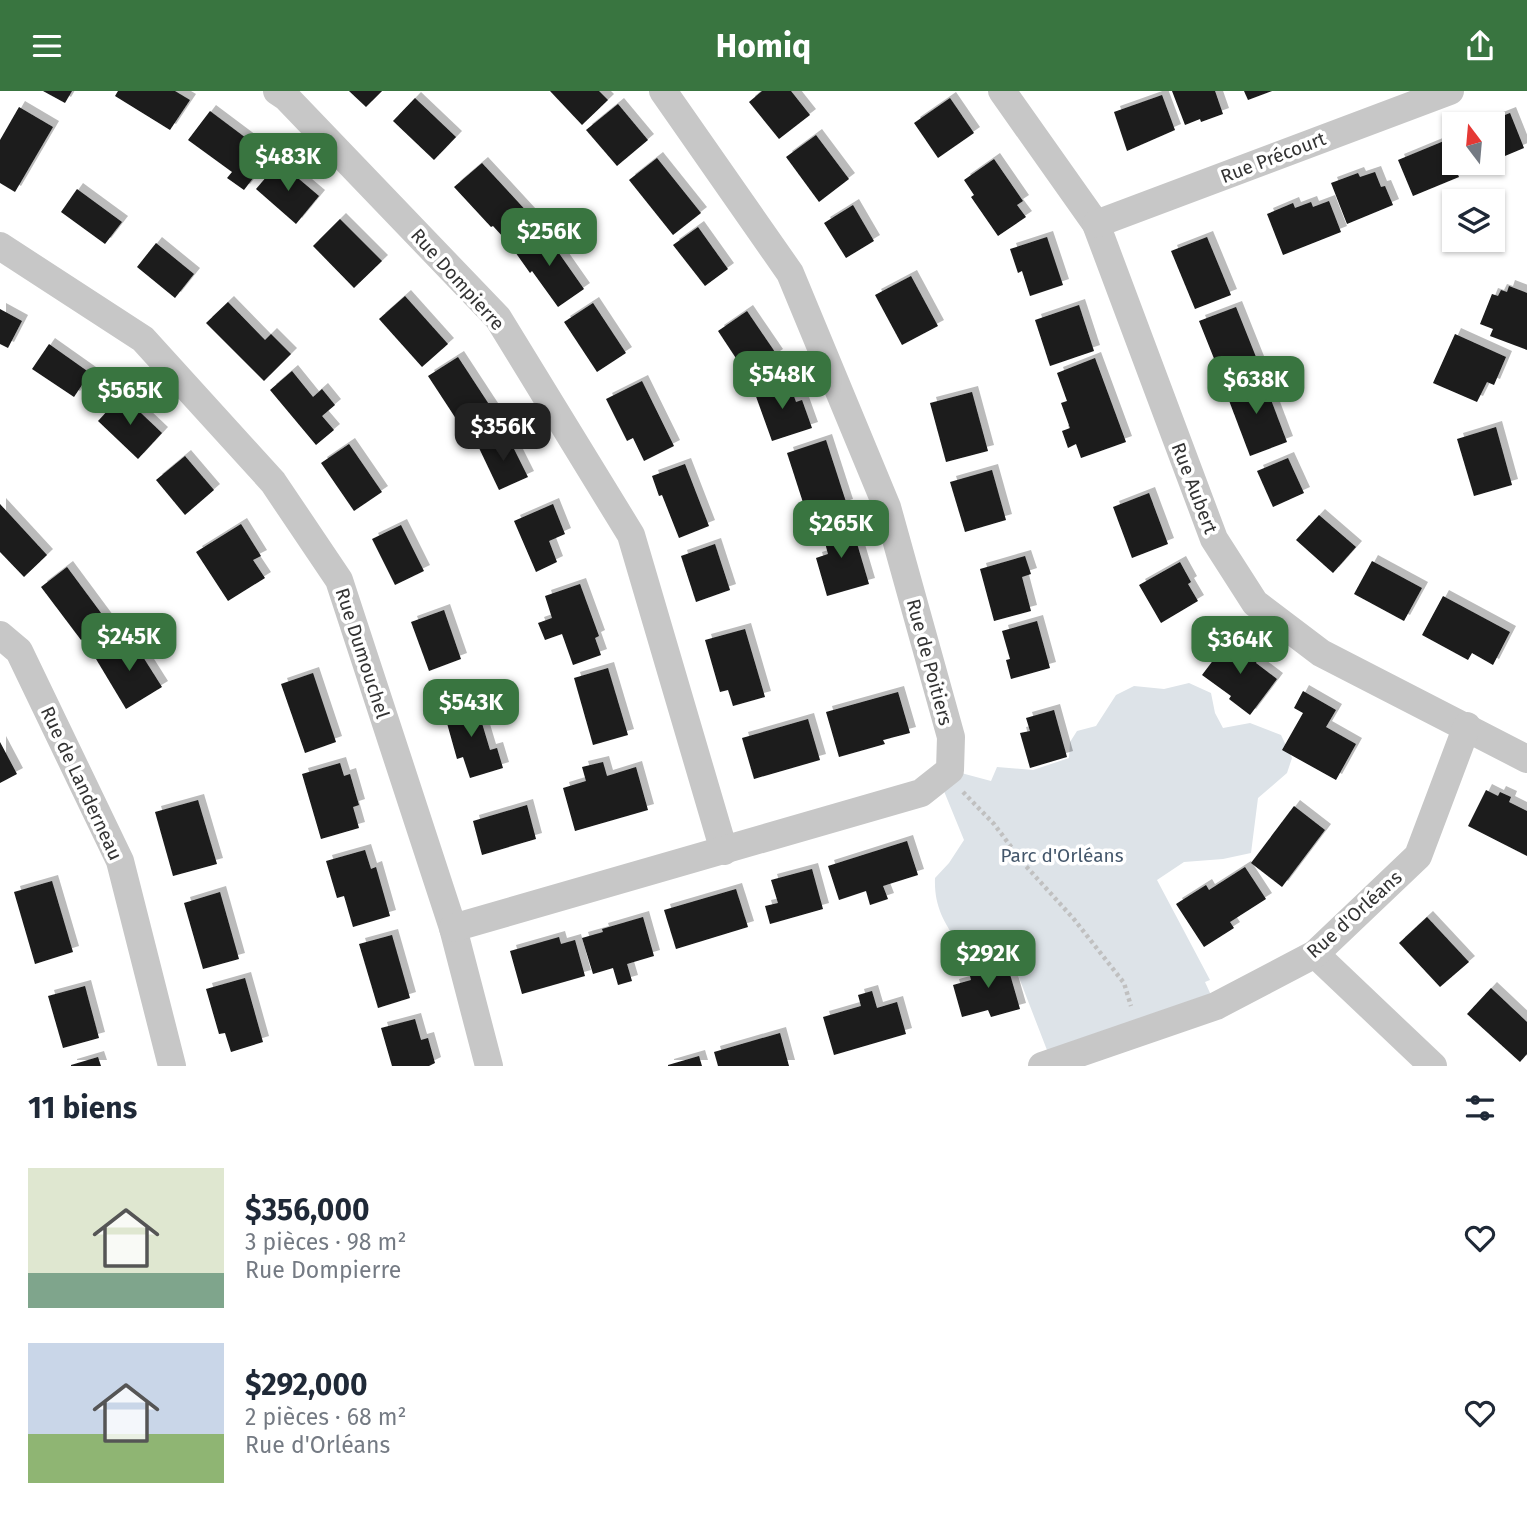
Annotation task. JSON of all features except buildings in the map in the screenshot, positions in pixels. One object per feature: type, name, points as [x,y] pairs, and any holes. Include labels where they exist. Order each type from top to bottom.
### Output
[{"type":"street","name":"Rue Dompierre","points":[[277,91],[286,97],[498,318],[631,535],[724,851]]},
{"type":"street","name":"Rue de Poitiers","points":[[663,91],[790,273],[882,495],[951,737],[950,770],[946,774]]},
{"type":"street","name":"Rue Aubert","points":[[1002,91],[1096,224],[1214,539],[1255,603],[1321,653],[1527,759]]},
{"type":"street","name":"Rue Précourt","points":[[1096,224],[1450,91]]},
{"type":"street","name":"Rue Dumouchel","points":[[0,246],[143,339],[273,482],[339,580],[453,928],[489,1066]]},
{"type":"street","name":"Rue de Landerneau","points":[[0,635],[19,651],[120,862],[172,1066]]},
{"type":"street","name":"Rue d'Orléans","points":[[1042,1066],[1216,1006],[1315,954],[1418,856],[1467,726]]},
{"type":"street","points":[[453,928],[921,793],[946,774]]},
{"type":"street","points":[[1315,954],[1433,1066]]},
{"type":"path","points":[[946,774],[994,824],[1124,983],[1140,1033]]},
{"type":"green space","name":"Parc d'Orléans","points":[[1189,683],[1211,693],[1215,713],[1223,728],[1250,723],[1281,735],[1292,758],[1287,773],[1258,798],[1251,853],[1223,859],[1184,862],[1157,880],[1210,980],[1205,982],[1216,1006],[1052,1063],[1006,944],[977,946],[958,943],[940,912],[935,878],[964,840],[939,779],[950,770],[991,781],[997,767],[1033,770],[1069,758],[1070,742],[1077,731],[1096,726],[1116,695],[1134,686],[1164,689]]}]
